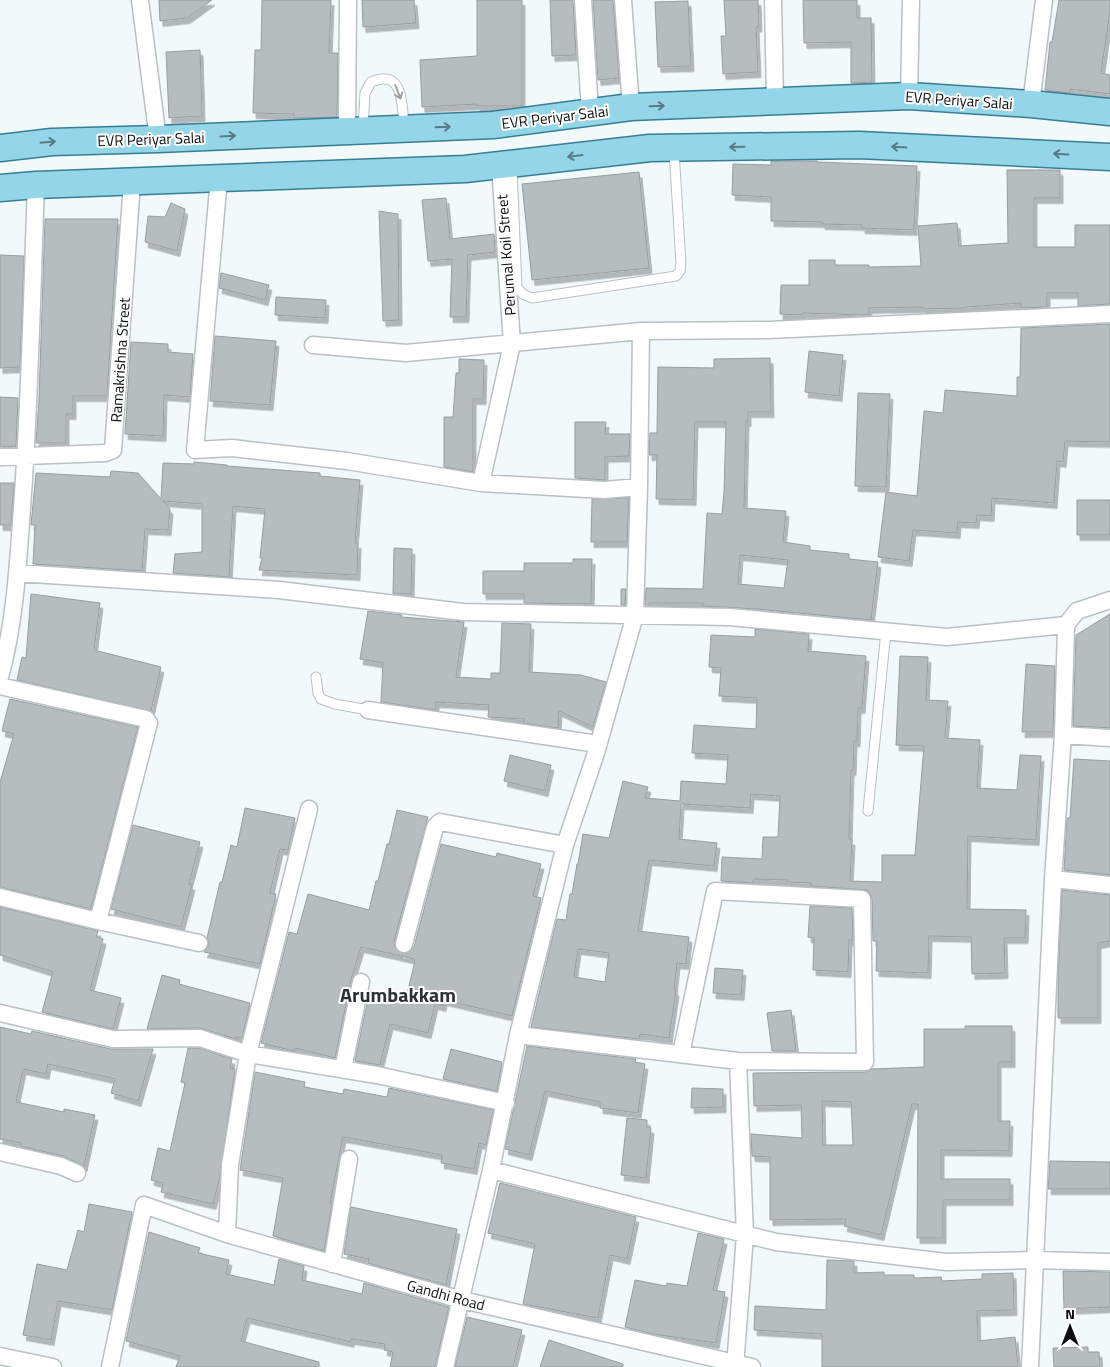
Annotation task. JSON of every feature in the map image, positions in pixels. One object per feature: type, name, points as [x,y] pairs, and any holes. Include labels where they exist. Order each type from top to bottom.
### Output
[{"type":"main road","name":"EVR Periyar Salai","points":[[0,148],[52,142],[493,125],[631,107],[909,96],[1031,104],[1110,112]]},
{"type":"main road","points":[[0,188],[36,185],[465,169],[650,148],[674,147],[859,145],[1110,157]]},
{"type":"street","points":[[140,0],[158,139]]},
{"type":"street","points":[[348,0],[355,130]]},
{"type":"street","points":[[583,0],[590,112]]},
{"type":"street","points":[[623,0],[631,107]]},
{"type":"street","points":[[773,0],[775,101]]},
{"type":"street","points":[[909,96],[911,0]]},
{"type":"street","points":[[1031,104],[1044,0]]},
{"type":"street","name":"Perumal Koil Street","points":[[481,483],[512,344],[506,164]]},
{"type":"street","points":[[219,178],[195,450],[232,448],[348,460],[481,483],[604,490],[639,487]]},
{"type":"street","name":"Ramakrishna Street","points":[[26,456],[104,454],[113,450],[132,182]]},
{"type":"street","points":[[0,677],[17,573],[26,456],[36,185]]},
{"type":"street","points":[[313,345],[406,353],[641,331],[769,330],[1110,314]]},
{"type":"street","points":[[445,1367],[492,1170],[518,1035],[564,845],[598,744],[635,615],[641,331]]},
{"type":"street","points":[[0,457],[26,456]]},
{"type":"street","points":[[17,573],[279,590],[463,612],[730,617],[947,637],[1066,625]]},
{"type":"street","points":[[1030,1367],[1052,879],[1063,735],[1066,625],[1077,611],[1110,600]]},
{"type":"street","points":[[0,686],[146,720],[149,723],[98,921]]},
{"type":"street","points":[[368,710],[598,744]]},
{"type":"street","points":[[1063,735],[1110,738]]},
{"type":"street","points":[[227,1234],[230,1165],[248,1054],[308,809]]},
{"type":"street","points":[[404,944],[435,827],[440,822],[564,845]]},
{"type":"street","points":[[1052,879],[1110,885]]},
{"type":"street","points":[[518,1035],[738,1061],[865,1062],[862,899],[714,891],[681,1054]]},
{"type":"street","points":[[0,897],[199,943]]},
{"type":"street","points":[[343,1069],[361,982]]},
{"type":"street","points":[[0,1013],[113,1039],[200,1038],[248,1054],[377,1075],[506,1103]]},
{"type":"street","points":[[738,1061],[745,1235],[741,1366]]},
{"type":"street","points":[[0,1152],[61,1166],[77,1173]]},
{"type":"street","points":[[332,1264],[349,1158]]},
{"type":"street","points":[[492,1170],[776,1242],[946,1262],[1035,1260],[1110,1262]]},
{"type":"street","name":"Gandhi Road","points":[[110,1367],[144,1205],[227,1234],[462,1300],[741,1366]]},
{"type":"street","points":[[0,1356],[43,1366]]},
{"type":"lane","points":[[355,130],[365,93],[371,82],[383,79],[388,79],[398,86],[404,128]]},
{"type":"lane","points":[[506,164],[517,288],[532,298],[676,276],[680,271],[681,263],[674,147]]},
{"type":"lane","points":[[868,811],[886,631]]},
{"type":"lane","points":[[316,677],[321,700],[368,710]]},
{"type":"building","points":[[159,0],[212,0],[187,18],[160,21]]},
{"type":"building","points":[[262,0],[331,0],[329,53],[338,53],[337,117],[294,118],[294,114],[253,113],[255,50],[261,50]]},
{"type":"building","points":[[362,0],[414,0],[416,23],[363,27]]},
{"type":"building","points":[[477,0],[522,0],[522,106],[477,106],[477,104],[422,107],[420,60],[477,56]]},
{"type":"building","points":[[550,0],[573,0],[576,55],[552,56]]},
{"type":"building","points":[[593,0],[613,0],[619,78],[598,80]]},
{"type":"building","points":[[724,0],[758,0],[759,26],[756,27],[758,72],[723,74],[721,36],[726,36]]},
{"type":"building","points":[[803,0],[857,0],[857,18],[871,18],[872,82],[851,83],[851,42],[804,43]]},
{"type":"building","points":[[1059,0],[1110,0],[1101,73],[1110,75],[1110,94],[1070,89],[1070,93],[1045,90],[1050,42],[1052,42]]},
{"type":"building","points":[[688,1],[691,66],[658,67],[655,2]]},
{"type":"building","points":[[200,50],[202,116],[169,118],[166,52]]},
{"type":"building","points":[[771,161],[817,161],[917,166],[914,230],[862,228],[862,225],[822,224],[822,222],[771,221],[771,197],[732,195],[733,164],[771,165]]},
{"type":"building","points":[[1007,170],[1060,170],[1060,198],[1034,198],[1034,247],[1075,247],[1075,225],[1110,225],[1110,304],[1078,306],[1078,293],[1047,293],[1047,307],[1021,308],[1021,303],[966,308],[869,308],[869,315],[780,314],[781,285],[809,285],[809,260],[835,260],[835,265],[869,265],[869,267],[921,266],[918,226],[957,223],[959,246],[1008,243]]},
{"type":"building","points":[[639,172],[649,268],[532,280],[522,184]]},
{"type":"building","points":[[446,198],[450,239],[494,234],[495,252],[468,255],[466,317],[450,317],[452,259],[428,261],[422,200]]},
{"type":"building","points":[[171,203],[185,209],[177,251],[145,242],[148,216],[165,217]]},
{"type":"building","points":[[379,211],[398,214],[399,320],[383,321]]},
{"type":"building","points":[[45,219],[118,219],[107,396],[73,396],[73,414],[66,414],[66,443],[36,443]]},
{"type":"building","points":[[0,255],[24,256],[20,367],[0,368]]},
{"type":"building","points":[[221,273],[269,285],[265,300],[219,288]]},
{"type":"building","points":[[276,297],[326,300],[325,318],[275,315]]},
{"type":"building","points":[[1110,324],[1110,442],[1065,441],[1063,462],[1057,461],[1054,503],[992,498],[991,516],[977,515],[976,523],[958,522],[957,533],[913,530],[909,561],[878,557],[886,492],[917,496],[924,411],[943,413],[945,390],[1017,396],[1017,377],[1020,377],[1021,328]]},
{"type":"building","points":[[215,336],[276,341],[270,405],[210,401]]},
{"type":"building","points":[[131,342],[168,344],[168,352],[193,354],[190,397],[164,395],[163,436],[125,434]]},
{"type":"building","points":[[809,351],[843,355],[839,396],[805,392]]},
{"type":"building","points":[[770,358],[771,412],[748,412],[748,421],[746,421],[744,508],[786,511],[783,542],[810,546],[810,550],[849,554],[849,559],[878,562],[871,620],[703,606],[703,603],[649,603],[649,605],[645,605],[646,588],[703,589],[707,513],[722,514],[724,492],[726,422],[695,422],[693,500],[656,499],[657,455],[649,455],[650,433],[657,433],[658,367],[714,368],[714,359]],"holes":[[[740,555],[788,560],[784,588],[738,584]]]},
{"type":"building","points":[[459,359],[484,360],[483,399],[473,399],[473,472],[444,467],[444,417],[453,417],[456,373],[459,373]]},
{"type":"building","points":[[858,393],[890,394],[886,487],[855,486]]},
{"type":"building","points":[[0,397],[18,398],[16,446],[0,447]]},
{"type":"building","points":[[575,422],[606,422],[605,434],[630,434],[629,456],[605,457],[605,480],[575,478]]},
{"type":"building","points":[[194,462],[320,473],[320,476],[360,480],[355,543],[358,543],[357,575],[259,570],[262,558],[260,558],[265,509],[233,506],[229,577],[173,573],[175,554],[202,552],[202,504],[163,501],[170,509],[168,530],[145,529],[142,571],[33,564],[35,525],[31,525],[36,473],[110,477],[111,471],[138,473],[161,499],[163,463],[194,464]]},
{"type":"building","points":[[0,483],[14,483],[11,525],[0,525]]},
{"type":"building","points":[[629,498],[627,542],[591,542],[592,499]]},
{"type":"building","points":[[1077,500],[1110,500],[1110,535],[1077,535]]},
{"type":"building","points":[[394,548],[412,549],[411,594],[393,594]]},
{"type":"building","points":[[573,559],[592,559],[591,604],[524,603],[524,594],[483,594],[483,571],[524,571],[524,563],[573,563]]},
{"type":"building","points":[[621,589],[626,589],[625,605],[621,605]]},
{"type":"building","points":[[31,594],[100,603],[94,650],[161,667],[151,711],[17,680],[22,657],[26,658]]},
{"type":"building","points":[[368,611],[402,615],[401,617],[464,622],[456,677],[491,679],[491,673],[500,673],[502,623],[531,624],[529,672],[581,675],[606,682],[593,727],[559,711],[558,728],[523,723],[524,719],[488,717],[489,705],[436,702],[436,710],[381,702],[383,663],[360,659]]},
{"type":"building","points":[[1110,614],[1110,728],[1073,726],[1076,635]]},
{"type":"building","points":[[755,629],[809,634],[808,651],[866,656],[862,708],[858,708],[857,741],[854,741],[853,770],[851,770],[849,839],[852,840],[850,881],[882,882],[882,855],[915,855],[924,746],[896,745],[900,656],[928,657],[926,700],[948,701],[945,738],[980,740],[977,788],[1017,790],[1020,755],[1041,756],[1036,840],[968,836],[967,909],[1026,910],[1025,938],[1004,938],[1005,973],[972,974],[971,937],[929,936],[928,973],[876,971],[877,941],[873,941],[872,899],[867,890],[811,886],[811,883],[787,882],[787,880],[754,879],[753,883],[721,881],[722,857],[762,859],[763,837],[778,837],[780,796],[751,794],[750,808],[681,804],[679,839],[717,843],[714,866],[649,860],[638,931],[689,937],[686,964],[677,963],[674,990],[676,991],[669,1038],[640,1034],[639,1039],[531,1027],[557,919],[566,920],[583,834],[609,838],[623,781],[648,787],[645,798],[680,801],[681,781],[726,784],[728,755],[692,753],[694,725],[756,729],[757,698],[719,696],[721,668],[709,667],[711,635],[755,637]],"holes":[[[578,949],[609,953],[605,982],[574,977]]]},
{"type":"building","points":[[1026,664],[1055,666],[1053,732],[1022,732]]},
{"type":"building","points":[[10,699],[138,727],[91,909],[0,887],[0,782],[14,734],[2,731]]},
{"type":"building","points":[[510,755],[551,765],[545,791],[504,781]]},
{"type":"building","points":[[1074,759],[1110,761],[1110,875],[1064,870],[1067,818],[1070,818]]},
{"type":"building","points":[[245,808],[295,818],[288,850],[280,849],[270,893],[276,894],[260,964],[204,952],[209,945],[207,938],[220,882],[222,882],[231,845],[237,847]]},
{"type":"building","points":[[397,810],[428,817],[394,941],[395,947],[401,953],[407,953],[414,947],[441,844],[496,857],[497,853],[541,864],[533,896],[541,898],[512,1016],[444,1000],[443,1006],[435,1004],[428,1033],[390,1024],[380,1065],[355,1061],[369,994],[405,1002],[414,965],[414,959],[361,947],[351,980],[335,1058],[295,1048],[294,1051],[261,1043],[289,932],[297,934],[308,894],[369,910]]},
{"type":"building","points":[[133,825],[200,842],[189,884],[192,885],[181,927],[111,909]]},
{"type":"building","points":[[1062,890],[1110,895],[1110,941],[1098,943],[1098,1018],[1058,1018]]},
{"type":"building","points":[[810,906],[852,908],[853,940],[849,940],[848,972],[813,970],[814,938],[808,937]]},
{"type":"building","points":[[0,907],[98,931],[96,937],[103,939],[90,990],[121,998],[113,1029],[42,1012],[53,972],[0,955]]},
{"type":"building","points":[[715,968],[743,970],[741,995],[713,993]]},
{"type":"building","points":[[162,975],[180,980],[179,984],[250,1003],[242,1038],[236,1037],[236,1039],[200,1028],[147,1029]]},
{"type":"building","points":[[791,1010],[796,1051],[772,1051],[767,1013]]},
{"type":"building","points":[[965,1026],[1012,1026],[1012,1062],[998,1062],[998,1121],[1010,1121],[1009,1151],[941,1150],[941,1179],[1010,1179],[1010,1200],[943,1200],[943,1238],[917,1238],[918,1104],[912,1104],[881,1235],[844,1226],[846,1219],[770,1220],[770,1157],[752,1156],[751,1134],[802,1138],[801,1105],[754,1106],[753,1073],[865,1072],[872,1069],[924,1067],[924,1029],[965,1029]],"holes":[[[822,1101],[851,1102],[853,1145],[823,1145]]]},
{"type":"building","points":[[0,1027],[31,1034],[32,1031],[111,1049],[153,1049],[138,1101],[111,1093],[115,1079],[48,1064],[46,1074],[23,1069],[16,1102],[64,1112],[64,1109],[95,1115],[84,1166],[63,1156],[20,1146],[21,1143],[0,1139]]},
{"type":"building","points":[[527,1046],[636,1059],[635,1062],[645,1064],[638,1113],[600,1108],[600,1102],[545,1091],[529,1155],[505,1149]]},
{"type":"building","points":[[188,1048],[198,1048],[232,1059],[230,1068],[235,1069],[220,1176],[213,1204],[161,1192],[163,1183],[151,1180],[158,1148],[170,1151],[185,1083],[181,1082]]},
{"type":"building","points":[[451,1049],[502,1062],[497,1091],[443,1079]]},
{"type":"building","points":[[255,1072],[305,1082],[304,1087],[343,1094],[344,1089],[387,1097],[389,1088],[493,1110],[486,1145],[479,1143],[474,1169],[441,1163],[442,1155],[343,1137],[330,1203],[332,1204],[324,1251],[273,1236],[283,1178],[240,1170]]},
{"type":"building","points":[[692,1088],[723,1089],[723,1107],[691,1108]]},
{"type":"building","points":[[627,1118],[647,1120],[647,1127],[651,1128],[646,1178],[621,1175]]},
{"type":"building","points":[[1050,1161],[1110,1162],[1110,1189],[1048,1189]]},
{"type":"building","points":[[500,1183],[636,1217],[627,1259],[610,1255],[598,1318],[523,1304],[535,1244],[488,1233]]},
{"type":"building","points":[[89,1204],[132,1212],[112,1310],[58,1301],[51,1340],[23,1335],[37,1264],[67,1270],[78,1230],[84,1232]]},
{"type":"building","points":[[351,1207],[457,1229],[446,1285],[368,1263],[369,1259],[344,1254]]},
{"type":"building","points":[[149,1232],[200,1248],[198,1253],[229,1260],[226,1274],[274,1285],[279,1259],[304,1266],[302,1280],[362,1294],[364,1283],[449,1307],[435,1367],[390,1367],[393,1352],[384,1350],[385,1344],[351,1339],[351,1342],[247,1318],[241,1341],[319,1362],[319,1367],[176,1367],[180,1356],[126,1341]]},
{"type":"building","points":[[698,1233],[724,1239],[713,1290],[725,1292],[716,1343],[653,1334],[625,1327],[635,1280],[666,1286],[667,1283],[687,1286]]},
{"type":"building","points":[[827,1260],[854,1261],[854,1273],[884,1272],[884,1275],[914,1275],[914,1278],[941,1277],[942,1281],[982,1279],[982,1274],[1013,1273],[1014,1310],[977,1311],[978,1341],[1015,1337],[1018,1367],[822,1367],[822,1334],[754,1330],[755,1306],[826,1310]]},
{"type":"building","points":[[1063,1271],[1110,1272],[1110,1307],[1064,1309]]},
{"type":"building","points":[[467,1317],[522,1330],[513,1367],[455,1367]]},
{"type":"building","points":[[549,1340],[623,1364],[623,1367],[540,1367]]},
{"type":"building","points":[[1088,1347],[1088,1352],[1099,1352],[1100,1367],[1054,1367],[1053,1348]]},
{"type":"district","name":"Arumbakkam","points":[[398,994]]}]
